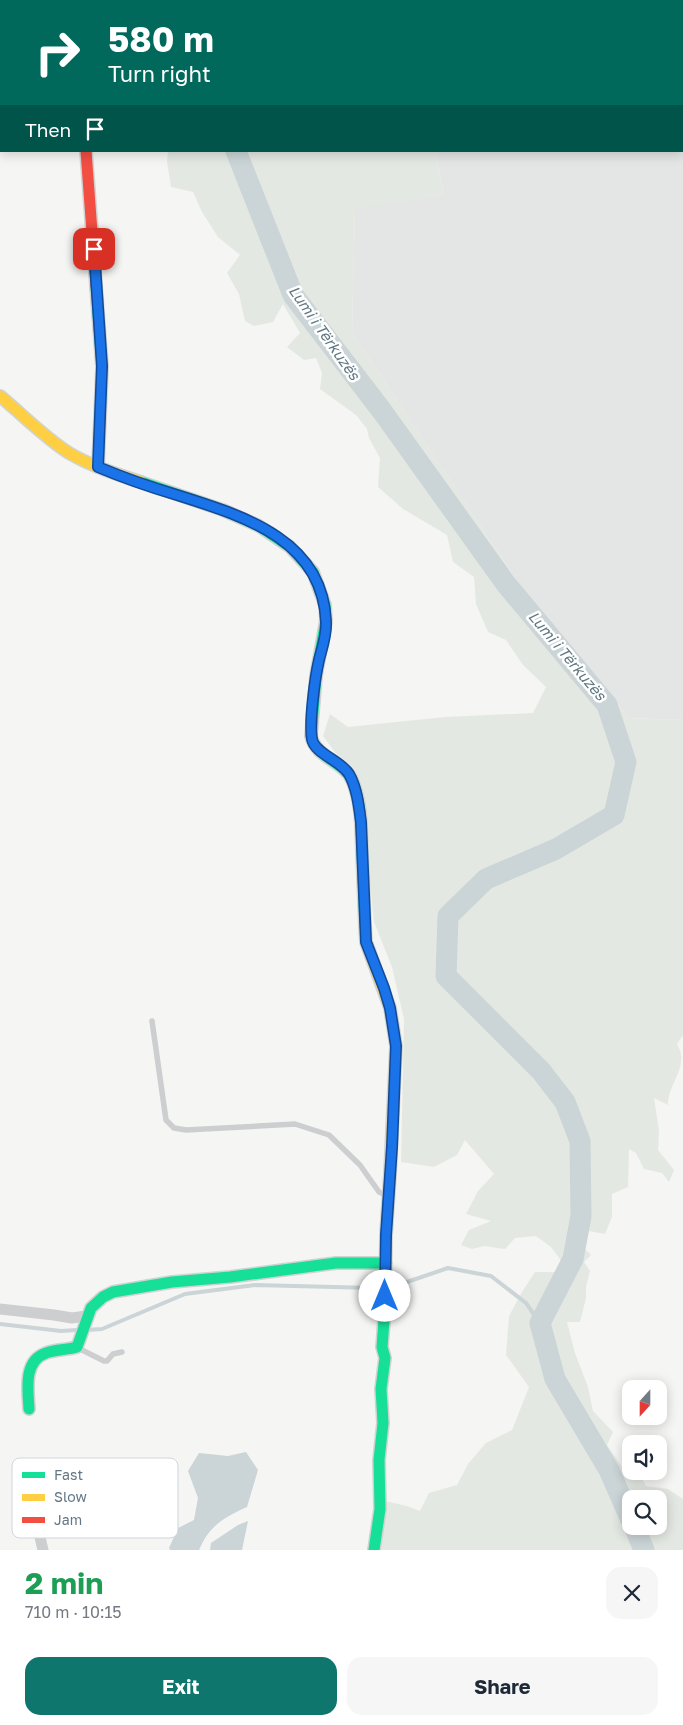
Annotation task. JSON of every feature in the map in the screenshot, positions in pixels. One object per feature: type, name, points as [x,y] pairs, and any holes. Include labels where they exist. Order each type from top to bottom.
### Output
[{"type":"street","points":[[86,152],[102,366],[98,467]]},
{"type":"street","points":[[0,396],[52,440],[79,459],[129,480],[228,511],[276,535],[309,566],[318,583],[325,604],[327,625],[318,666],[312,712],[312,740],[315,747],[343,767],[349,775],[358,803],[361,822],[366,942],[388,1001],[396,1046],[382,1347],[385,1358],[381,1389],[383,1423],[379,1460],[380,1509],[374,1550]]},
{"type":"street","points":[[29,1409],[29,1372],[37,1356],[78,1343],[84,1320],[97,1301],[113,1292],[172,1282],[230,1277],[336,1263],[386,1263]]},
{"type":"street","points":[[0,1309],[54,1314],[84,1320]]},
{"type":"lane","points":[[152,1021],[166,1120],[174,1128],[186,1130],[295,1124],[310,1127],[329,1135],[360,1165],[379,1192],[389,1195]]},
{"type":"lane","points":[[78,1343],[104,1361],[107,1361],[113,1354],[122,1352]]},
{"type":"shaded area","points":[[168,152],[435,152],[444,195],[355,209],[352,333],[535,608],[629,718],[683,720],[683,1035],[677,1044],[681,1053],[681,1062],[668,1099],[668,1105],[654,1098],[659,1131],[658,1150],[674,1170],[669,1182],[662,1173],[644,1169],[636,1153],[629,1149],[628,1187],[612,1194],[612,1217],[605,1234],[589,1231],[582,1246],[591,1255],[584,1262],[590,1271],[580,1322],[567,1322],[575,1353],[588,1387],[593,1411],[613,1432],[607,1445],[622,1467],[622,1480],[643,1480],[646,1486],[668,1489],[683,1499],[683,1550],[381,1550],[385,1501],[420,1511],[429,1493],[457,1485],[468,1464],[486,1443],[512,1430],[529,1387],[506,1355],[509,1316],[535,1272],[555,1272],[563,1263],[551,1247],[536,1236],[515,1238],[505,1249],[484,1246],[472,1249],[461,1245],[469,1230],[491,1221],[466,1214],[478,1191],[494,1174],[465,1140],[457,1155],[434,1167],[401,1162],[404,1019],[392,967],[374,922],[366,846],[341,760],[323,736],[330,714],[348,727],[445,717],[533,713],[546,687],[523,665],[506,640],[488,632],[476,604],[474,577],[453,562],[447,535],[403,509],[378,487],[380,458],[369,438],[367,429],[356,415],[320,389],[322,373],[316,358],[304,360],[287,347],[300,333],[283,304],[273,322],[254,326],[245,321],[239,294],[227,273],[240,255],[218,237],[202,212],[193,192],[171,187],[167,162]]},
{"type":"shaded area","points":[[435,152],[683,152],[683,720],[629,718],[535,608],[352,333],[355,208],[444,195]]},
{"type":"shaded area","points":[[246,1452],[258,1470],[247,1507],[218,1523],[203,1541],[199,1550],[170,1550],[169,1548],[174,1538],[178,1538],[178,1528],[194,1520],[198,1498],[188,1471],[199,1453],[228,1456]]},
{"type":"shaded area","points":[[248,1521],[242,1550],[210,1550],[211,1543],[238,1525]]},
{"type":"waterway","name":"Lumi i Tërkuzës","points":[[236,152],[293,295],[382,411],[506,584],[607,705],[626,762],[614,815],[556,849],[486,879],[448,916],[446,976],[541,1071],[565,1102],[580,1141],[581,1216],[573,1259],[540,1323],[555,1379],[609,1470],[622,1500]]},
{"type":"waterway","points":[[389,1285],[407,1282],[448,1268],[491,1276],[526,1303],[540,1323]]},
{"type":"waterway","points":[[87,1330],[102,1329],[185,1294],[255,1285],[373,1288],[382,1286]]},
{"type":"waterway","points":[[0,1324],[61,1331],[77,1330]]},
{"type":"waterway","name":"Lumi i Tërkuzës","points":[[638,1535],[644,1550]]},
{"type":"traffic: fast","points":[[96,286],[102,367],[98,467]]},
{"type":"traffic: fast","points":[[141,482],[223,510],[259,526],[290,547],[313,572],[325,605],[326,620],[316,676],[311,736],[318,749],[348,774],[358,798],[365,926]]},
{"type":"traffic: fast","points":[[374,1550],[380,1509],[379,1460],[383,1423],[381,1389],[385,1358],[382,1347],[390,1174]]},
{"type":"traffic: fast","points":[[29,1409],[28,1377],[34,1362],[46,1353],[77,1347],[91,1308],[103,1297],[113,1292],[172,1282],[230,1277],[336,1263],[386,1263]]},
{"type":"traffic: slow","points":[[0,396],[42,433],[77,458],[141,482]]},
{"type":"traffic: slow","points":[[365,926],[366,942],[390,1008],[396,1046],[390,1174]]},
{"type":"traffic: jam","points":[[86,152],[96,286]]},
{"type":"route","points":[[94,249],[102,366],[98,467],[129,480],[228,511],[276,535],[309,566],[318,583],[325,604],[327,625],[318,666],[313,704],[312,740],[315,747],[343,767],[349,775],[358,803],[361,822],[366,942],[390,1008],[396,1046],[386,1235],[385,1296]]}]
